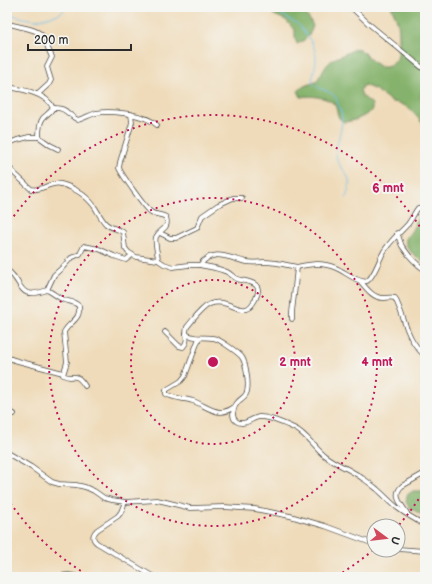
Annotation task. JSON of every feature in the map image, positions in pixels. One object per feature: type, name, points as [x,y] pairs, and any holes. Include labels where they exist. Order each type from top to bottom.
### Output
[{"type":"street","points":[[351,7],[369,24],[425,70]]},
{"type":"street","points":[[7,23],[12,26],[37,32],[45,39],[52,57],[47,67],[51,80],[49,84],[38,94]]},
{"type":"street","points":[[7,87],[38,94],[51,104],[52,108],[50,113],[44,117],[40,125],[39,137]]},
{"type":"street","points":[[52,108],[65,110],[78,120],[96,113],[131,114],[147,119],[157,125]]},
{"type":"street","points":[[131,114],[131,126],[119,168],[147,208],[155,214],[166,217],[166,227],[157,235],[155,242],[158,260]]},
{"type":"street","points":[[7,144],[29,137],[39,137],[58,149]]},
{"type":"street","points":[[7,165],[33,190],[59,183],[78,191],[90,201],[106,224],[123,232],[125,248],[132,255],[140,258],[158,260],[173,267],[200,265],[227,272],[238,279],[252,282],[257,287],[257,296],[247,309],[214,302],[203,308],[187,327],[185,331],[187,337],[186,342],[182,347],[179,346],[165,332]]},
{"type":"street","points":[[160,233],[170,238],[176,238],[197,228],[202,216],[218,205],[233,198],[242,198]]},
{"type":"street","points":[[360,281],[366,281],[369,279],[377,267],[387,246],[409,223],[418,208],[425,209]]},
{"type":"street","points":[[398,233],[402,246],[412,259],[425,270]]},
{"type":"street","points":[[7,270],[13,275],[20,287],[26,292],[37,294],[47,290],[54,275],[71,258],[80,254],[84,246],[99,249],[126,260],[132,255]]},
{"type":"street","points":[[200,265],[208,257],[220,255],[247,262],[273,262],[297,267],[315,263],[336,268],[360,281],[374,296],[382,298],[395,298],[411,340],[425,356]]},
{"type":"street","points":[[292,318],[297,267]]},
{"type":"street","points":[[47,290],[64,300],[74,302],[79,306],[79,314],[64,332],[67,362],[63,373]]},
{"type":"street","points":[[186,334],[194,338],[210,337],[215,338],[242,358],[248,388],[243,398],[228,411],[215,411],[193,401],[176,398],[166,394],[166,390],[181,381],[185,376],[199,338]]},
{"type":"street","points":[[7,357],[63,373],[65,377],[79,378],[84,386]]},
{"type":"street","points":[[234,407],[233,417],[238,423],[243,423],[254,418],[264,417],[295,428],[324,456],[362,478],[376,488],[398,508],[425,525]]},
{"type":"street","points":[[7,410],[14,414]]},
{"type":"street","points":[[7,453],[31,467],[52,482],[85,487],[104,498],[112,500],[125,502],[157,500],[190,508],[224,507],[255,509],[297,518],[366,541]]},
{"type":"street","points":[[409,515],[398,499],[397,492],[402,486],[425,473]]},
{"type":"street","points":[[125,502],[120,514],[94,533],[94,541],[154,577]]},
{"type":"street","points":[[406,550],[425,551]]},
{"type":"street","points":[[54,577],[70,574],[77,577]]},
{"type":"green space","points":[[267,7],[300,7],[313,26],[309,35],[297,44],[295,31],[286,20],[274,15]]},
{"type":"green space","points":[[391,7],[425,7],[425,76],[420,99],[424,108],[425,124],[423,124],[413,112],[404,105],[392,102],[376,90],[364,85],[360,90],[362,96],[372,104],[372,110],[366,115],[352,121],[344,122],[339,118],[335,105],[324,98],[309,96],[301,97],[298,91],[304,86],[316,82],[332,60],[354,49],[359,49],[374,63],[382,67],[390,66],[395,62],[398,54],[399,32],[395,14]]},
{"type":"green space","points":[[421,215],[425,216],[425,262],[412,253],[406,242],[417,219]]},
{"type":"green space","points":[[413,491],[425,491],[425,517],[409,507],[406,502],[407,495]]},
{"type":"waterway","points":[[7,13],[36,20],[59,14],[68,7]]},
{"type":"waterway","points":[[270,7],[297,24],[304,32],[314,47],[316,58],[312,81],[316,86],[330,93],[336,99],[342,119],[336,155],[338,162],[349,180],[346,198]]}]
